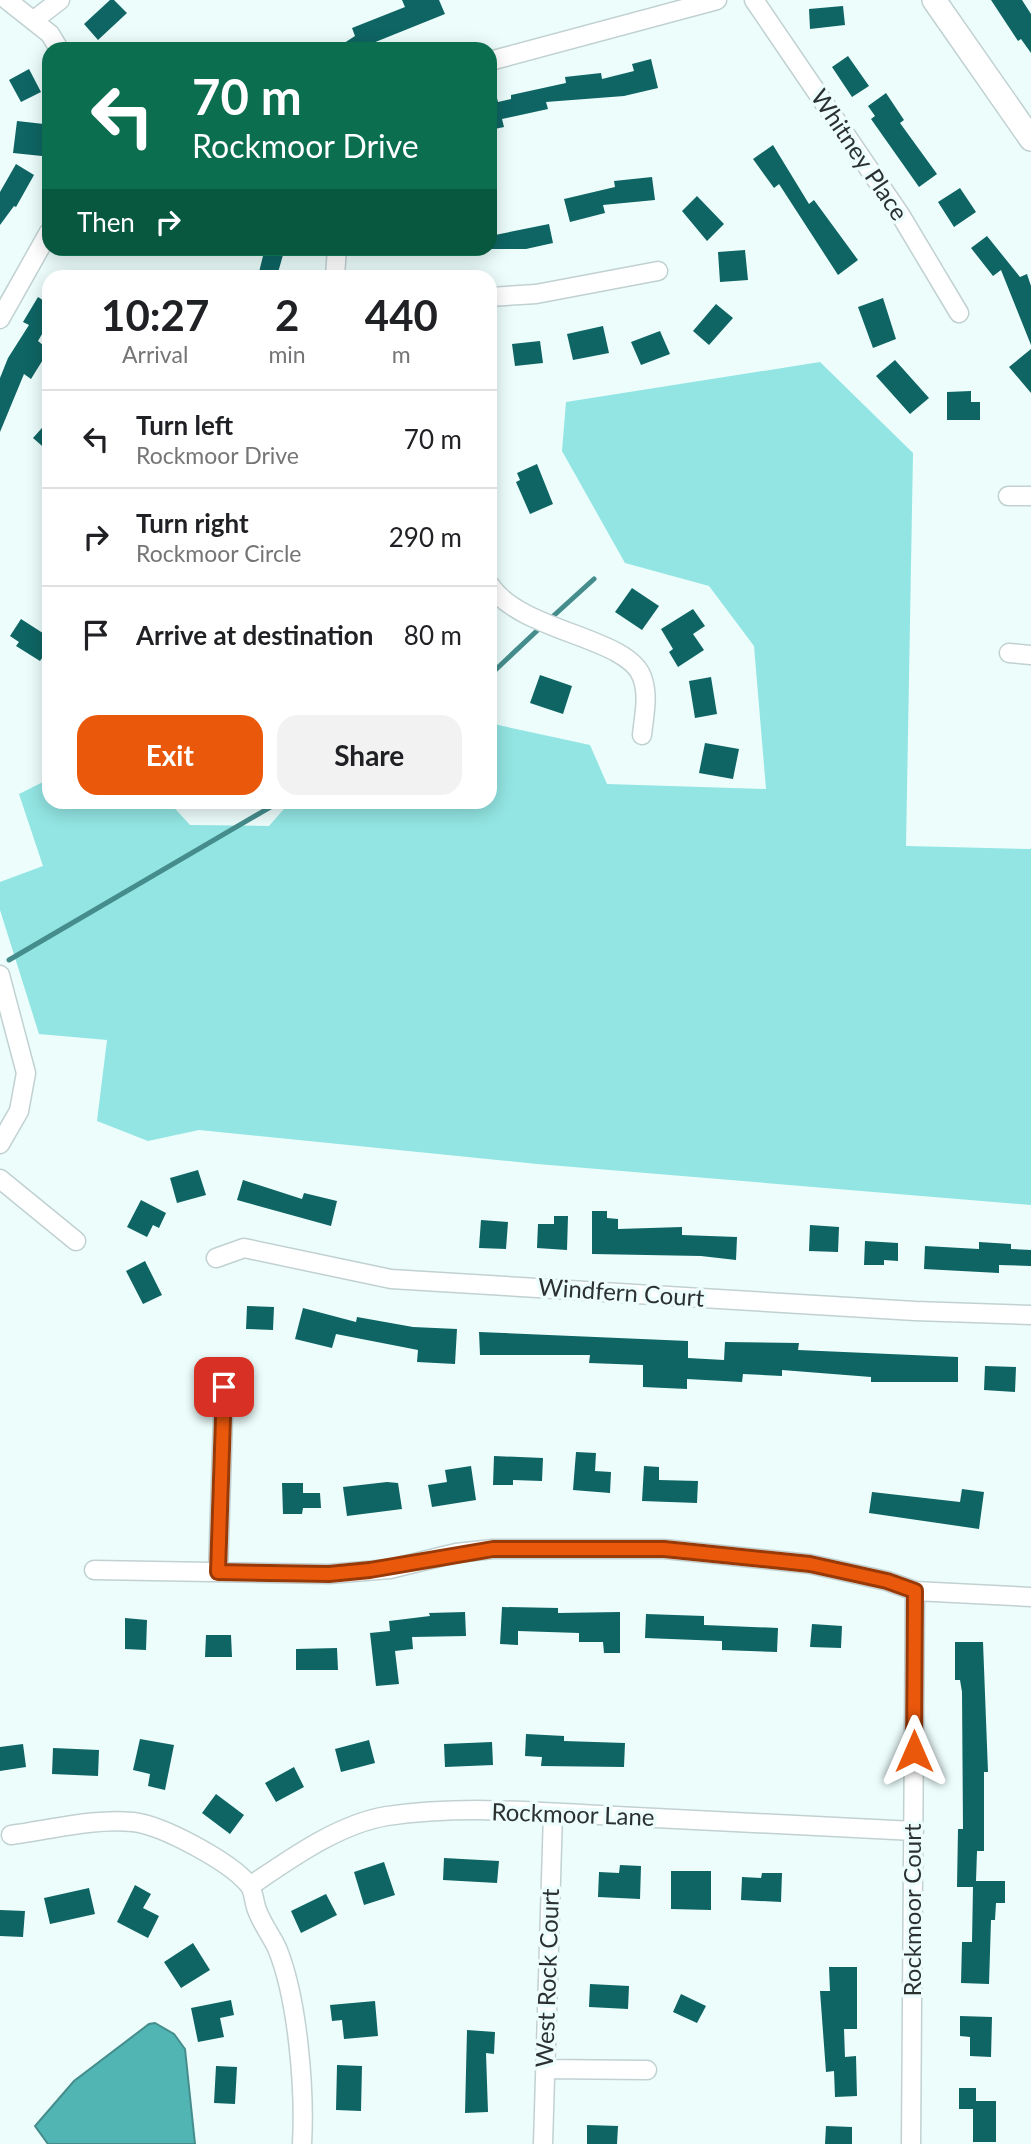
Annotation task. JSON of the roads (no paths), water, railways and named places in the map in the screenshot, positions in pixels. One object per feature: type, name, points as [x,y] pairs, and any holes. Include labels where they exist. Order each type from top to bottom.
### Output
[{"type":"main road","points":[[934,0],[1031,139]]},
{"type":"street","points":[[7,0],[50,34],[55,42]]},
{"type":"street","points":[[34,20],[61,0]]},
{"type":"street","points":[[497,59],[717,0]]},
{"type":"street","name":"Whitney Place","points":[[754,0],[901,216],[959,313]]},
{"type":"street","points":[[0,319],[42,244]]},
{"type":"street","points":[[497,297],[536,294],[659,271]]},
{"type":"street","points":[[1008,496],[1031,496]]},
{"type":"street","points":[[497,596],[524,616],[625,656],[641,674],[647,695],[642,735]]},
{"type":"street","points":[[1009,653],[1031,655]]},
{"type":"street","points":[[0,975],[26,1073],[19,1111],[0,1144]]},
{"type":"street","points":[[0,1179],[76,1241]]},
{"type":"street","name":"Windfern Court","points":[[216,1258],[244,1248],[391,1279],[915,1311],[1031,1315]]},
{"type":"street","points":[[218,1572],[224,1387]]},
{"type":"street","points":[[94,1570],[329,1574],[378,1570],[456,1553],[493,1549],[664,1549],[810,1564],[887,1581],[915,1591],[1031,1597]]},
{"type":"street","name":"Rockmoor Court","points":[[911,2144],[915,1591]]},
{"type":"street","name":"Rockmoor Lane","points":[[250,1886],[283,1863],[347,1829],[386,1816],[553,1812],[914,1831]]},
{"type":"street","name":"West Rock Court","points":[[543,2144],[553,1812]]},
{"type":"street","points":[[11,1835],[112,1821],[136,1822],[179,1837],[214,1858],[250,1886],[257,1910],[278,1950],[292,2008],[304,2116],[302,2144]]},
{"type":"street","points":[[545,2069],[647,2070]]},
{"type":"waterway","points":[[550,619],[594,579]]},
{"type":"waterway","points":[[497,668],[542,626]]},
{"type":"waterway","points":[[9,960],[267,809]]}]
